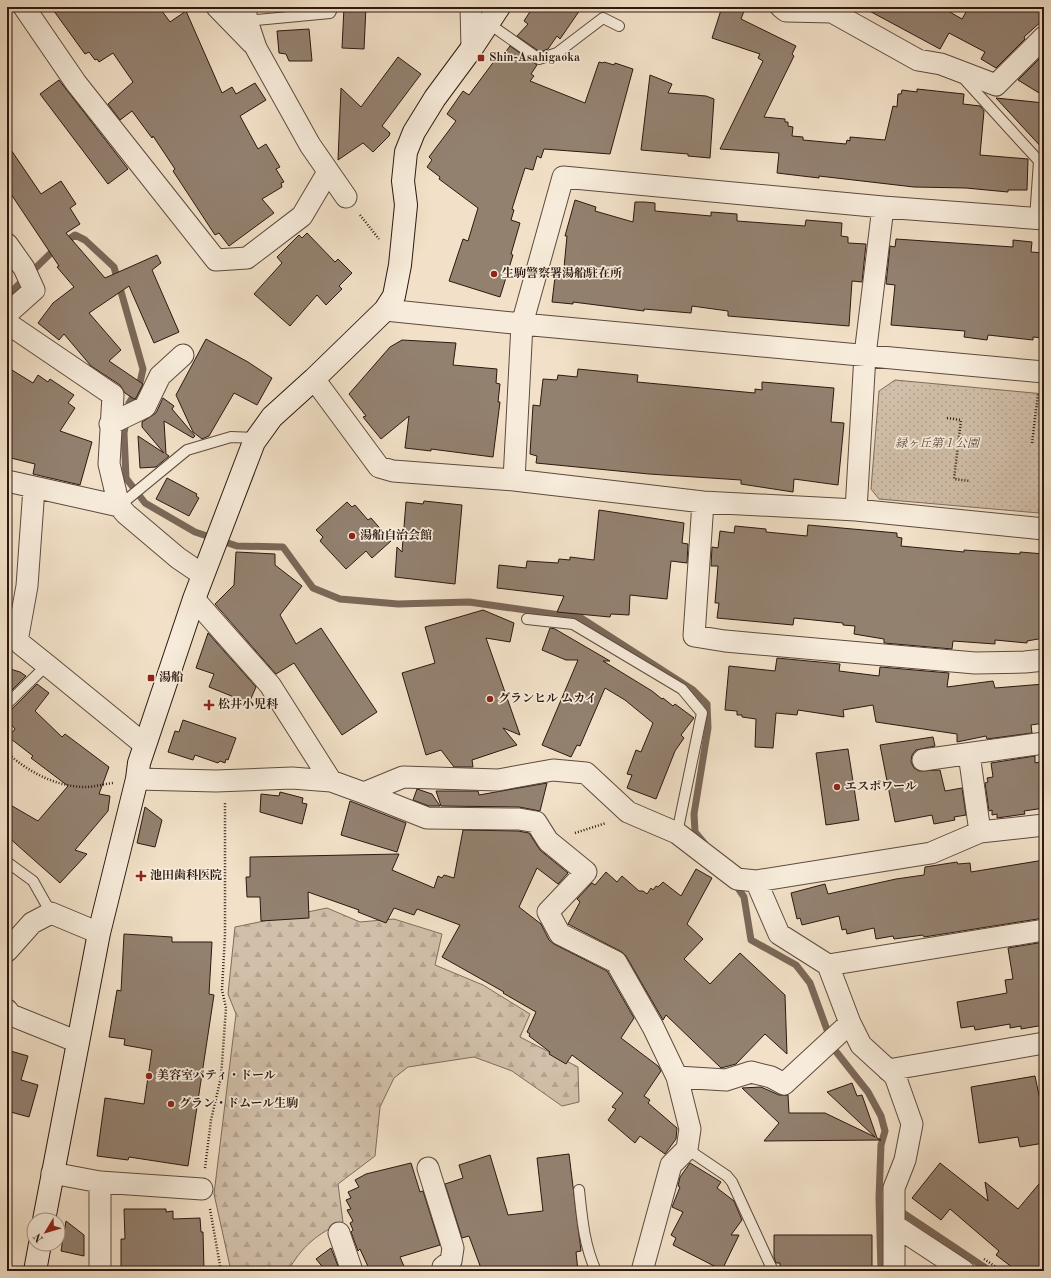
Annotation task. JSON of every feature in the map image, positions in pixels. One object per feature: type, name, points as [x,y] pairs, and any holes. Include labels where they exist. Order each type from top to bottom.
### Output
[{"type":"street","points":[[24,7],[76,83],[216,260],[247,258],[302,216],[328,172]]},
{"type":"street","points":[[217,7],[256,48]]},
{"type":"street","points":[[471,7],[472,48]]},
{"type":"street","points":[[781,7],[786,11],[834,10],[918,60],[941,64],[996,84],[1044,37]]},
{"type":"street","points":[[246,14],[256,48],[310,145],[346,197]]},
{"type":"street","points":[[45,1212],[99,933],[138,779],[139,763],[194,599],[257,438],[272,416],[314,379],[385,310],[394,296],[400,265],[406,205],[403,182],[406,152],[414,132],[435,98],[494,15]]},
{"type":"street","points":[[514,480],[522,324],[563,178],[883,207],[1040,219]]},
{"type":"street","points":[[856,510],[865,354],[883,207]]},
{"type":"street","points":[[7,244],[24,268],[34,290],[7,314]]},
{"type":"street","points":[[385,310],[522,324],[865,354],[1043,372]]},
{"type":"street","points":[[7,323],[113,396],[110,424],[109,464],[119,506],[126,514],[178,558],[203,575]]},
{"type":"street","points":[[110,424],[145,407],[160,376],[183,354]]},
{"type":"street","points":[[314,379],[379,467],[393,471],[514,480],[703,502],[856,510],[1044,529]]},
{"type":"street","points":[[7,481],[119,506]]},
{"type":"street","points":[[34,488],[27,586],[12,639],[47,665],[146,745]]},
{"type":"street","points":[[703,502],[694,636],[725,641],[975,663],[1044,660]]},
{"type":"street","points":[[194,599],[270,685],[331,781]]},
{"type":"street","points":[[923,760],[1044,743]]},
{"type":"street","points":[[969,754],[980,832]]},
{"type":"street","points":[[364,793],[402,777],[498,780],[553,770],[586,773],[628,812],[677,833],[737,879],[756,881],[931,853],[980,832],[1044,825]]},
{"type":"street","points":[[138,779],[226,780],[292,778],[331,781],[427,818],[519,819],[536,822],[548,841],[586,872],[548,912],[560,934],[616,962],[653,1027],[677,1077],[690,1130],[687,1149],[671,1165],[642,1271]]},
{"type":"street","points":[[756,881],[779,934],[828,965],[850,1023],[862,1045],[895,1076],[912,1124],[905,1160],[894,1188],[894,1271]]},
{"type":"street","points":[[7,951],[32,923],[51,913],[99,933]]},
{"type":"street","points":[[828,965],[1044,930]]},
{"type":"street","points":[[7,1010],[11,1015],[78,1042]]},
{"type":"street","points":[[677,1077],[726,1080],[752,1072],[771,1077],[784,1084],[850,1023]]},
{"type":"street","points":[[888,1070],[1044,1042]]},
{"type":"street","points":[[428,1168],[453,1248],[451,1261],[442,1270]]},
{"type":"street","points":[[52,1173],[100,1182],[202,1190]]},
{"type":"street","points":[[100,1182],[100,1271]]},
{"type":"street","points":[[894,1225],[964,1271]]},
{"type":"street","points":[[339,1233],[351,1270]]},
{"type":"street","points":[[35,1271],[39,1252]]},
{"type":"lane","points":[[246,14],[330,13],[334,7]]},
{"type":"lane","points":[[494,15],[539,59],[557,53],[603,18],[619,26]]},
{"type":"lane","points":[[962,72],[966,82],[1039,161],[1040,219]]},
{"type":"lane","points":[[119,506],[187,450],[231,437],[257,438]]},
{"type":"lane","points":[[527,619],[574,624],[682,689],[694,701],[702,714],[677,833]]},
{"type":"lane","points":[[7,704],[47,665]]},
{"type":"lane","points":[[7,862],[33,881],[51,913]]},
{"type":"lane","points":[[687,1149],[727,1176],[732,1182],[773,1271]]},
{"type":"lane","points":[[579,1190],[583,1234],[596,1271]]},
{"type":"path","points":[[346,197],[400,265]]},
{"type":"path","points":[[1032,443],[1043,372]]},
{"type":"path","points":[[947,418],[961,420],[954,479],[970,481]]},
{"type":"path","points":[[7,754],[43,778],[67,786],[87,788],[138,779]]},
{"type":"path","points":[[221,1271],[208,1200],[202,1190],[211,1120],[221,1077],[226,1008],[222,990],[225,935],[226,780]]},
{"type":"path","points":[[548,841],[610,822],[628,812]]},
{"type":"green space","name":"緑ヶ丘第１公園","points":[[895,380],[1044,394],[1044,441],[1039,513],[879,499],[871,489],[879,391]]},
{"type":"green space","points":[[327,908],[360,922],[394,919],[442,934],[435,965],[483,985],[530,1014],[520,1037],[578,1067],[579,1102],[562,1106],[512,1071],[474,1057],[408,1067],[394,1078],[380,1107],[375,1156],[338,1184],[343,1222],[325,1231],[311,1242],[299,1254],[288,1271],[231,1271],[214,1194],[236,1014],[228,994],[235,927]]},
{"type":"building","points":[[51,7],[159,7],[170,22],[186,11],[222,93],[232,87],[236,94],[255,83],[266,100],[240,116],[258,149],[266,144],[280,167],[276,169],[284,182],[281,183],[282,187],[262,199],[274,213],[229,246],[219,233],[215,235],[173,171],[175,169],[153,136],[152,138],[132,111],[120,120],[108,104],[133,82],[113,53],[99,62],[97,59],[95,60],[89,52],[85,54]]},
{"type":"building","points":[[344,7],[366,7],[364,49],[342,48]]},
{"type":"building","points":[[533,7],[582,7],[560,39],[557,36],[548,49],[540,52],[517,36],[528,24],[524,21]]},
{"type":"building","points":[[722,7],[742,7],[741,10],[744,11],[741,19],[796,46],[792,54],[794,56],[764,117],[785,119],[785,122],[788,122],[788,126],[793,127],[792,136],[803,137],[803,140],[846,144],[847,140],[850,141],[850,137],[885,140],[893,106],[897,107],[898,94],[901,94],[902,90],[917,92],[917,89],[964,94],[963,104],[980,106],[984,111],[980,155],[1028,159],[1027,190],[1008,190],[1008,192],[966,188],[914,187],[819,176],[819,178],[777,173],[779,153],[720,149],[763,61],[758,58],[760,54],[712,38]]},
{"type":"building","points":[[862,7],[941,7],[962,19],[969,7],[1044,7],[1044,19],[1024,37],[1025,39],[996,68],[981,59],[985,52],[949,33],[940,49]]},
{"type":"building","points":[[309,29],[312,61],[289,61],[286,54],[279,53],[277,31]]},
{"type":"building","points":[[510,46],[537,65],[531,74],[534,76],[530,81],[585,103],[599,62],[614,65],[615,63],[633,69],[610,154],[544,149],[541,158],[537,156],[533,170],[525,168],[512,209],[514,210],[511,220],[520,223],[511,254],[513,255],[500,297],[449,281],[463,239],[468,241],[478,208],[439,179],[440,177],[427,167],[432,160],[429,157],[456,121],[447,114],[463,91],[469,95],[495,60],[498,62]]},
{"type":"building","points":[[398,57],[421,74],[382,126],[390,133],[389,136],[373,152],[363,143],[338,160],[341,88],[361,107]]},
{"type":"building","points":[[1041,57],[1044,60],[1044,96],[1018,80]]},
{"type":"building","points":[[650,75],[672,84],[668,93],[706,96],[714,99],[710,158],[688,156],[688,154],[641,150]]},
{"type":"building","points":[[59,80],[128,169],[108,184],[40,94]]},
{"type":"building","points":[[996,98],[1044,103],[1044,150]]},
{"type":"building","points":[[7,144],[41,194],[61,181],[76,204],[70,208],[80,224],[66,233],[105,278],[157,255],[161,263],[152,270],[179,332],[154,343],[129,286],[89,313],[121,350],[109,361],[143,384],[136,398],[134,399],[125,393],[120,385],[91,366],[64,334],[59,340],[38,323],[53,303],[74,287],[57,267],[59,266],[7,188]]},
{"type":"building","points":[[575,200],[596,207],[595,211],[633,222],[635,202],[644,202],[655,203],[655,211],[711,216],[711,212],[737,214],[737,221],[805,226],[806,220],[842,223],[841,236],[848,237],[848,243],[866,244],[862,282],[852,281],[849,326],[728,316],[728,311],[692,306],[691,313],[644,309],[644,311],[573,302],[573,304],[552,302],[555,277],[563,278],[567,236],[565,236]]},
{"type":"building","points":[[307,233],[335,262],[338,259],[352,273],[339,286],[342,289],[326,305],[317,295],[290,326],[254,294],[282,263],[277,257],[299,235],[302,238]]},
{"type":"building","points":[[896,239],[1013,247],[1013,240],[1032,242],[1031,252],[1044,253],[1044,338],[1033,337],[1033,340],[988,335],[987,340],[964,337],[965,331],[891,325],[895,285],[886,284],[890,246],[895,247]]},
{"type":"building","points":[[206,339],[248,362],[272,378],[257,405],[234,393],[209,436],[202,439],[193,432],[176,395]]},
{"type":"building","points":[[402,340],[456,343],[453,365],[497,369],[496,383],[500,384],[498,402],[500,402],[493,457],[431,449],[431,451],[405,448],[409,416],[381,439],[363,417],[366,416],[349,394],[390,347]]},
{"type":"building","points":[[7,367],[33,383],[38,375],[48,382],[50,379],[74,395],[68,403],[75,408],[60,431],[92,442],[80,485],[33,474],[35,464],[7,457]]},
{"type":"building","points":[[578,369],[638,375],[637,382],[755,393],[755,389],[762,390],[762,382],[834,388],[831,422],[844,423],[838,485],[794,479],[793,492],[741,484],[741,480],[649,474],[536,463],[537,456],[530,454],[533,405],[540,406],[543,379],[557,380],[558,375],[577,377]]},
{"type":"building","points":[[163,398],[174,406],[172,409],[195,436],[193,438],[164,421],[166,454],[169,456],[156,467],[140,468],[138,436],[164,453],[142,427],[142,422],[156,413]]},
{"type":"building","points":[[167,478],[197,494],[196,496],[199,498],[189,516],[156,499]]},
{"type":"building","points":[[424,501],[462,505],[455,584],[395,577],[397,547],[402,552],[406,502],[423,504]]},
{"type":"building","name":"湯船自治会館","points":[[347,502],[352,507],[355,505],[368,520],[371,518],[391,541],[372,558],[366,551],[346,569],[320,541],[323,537],[316,530]]},
{"type":"building","points":[[599,510],[684,523],[682,543],[688,544],[687,563],[671,561],[667,599],[630,595],[629,615],[611,614],[610,617],[557,612],[564,596],[497,588],[499,565],[526,568],[527,561],[558,563],[559,559],[570,560],[570,557],[594,560]]},
{"type":"building","points":[[808,525],[897,533],[897,537],[902,538],[901,546],[964,552],[964,550],[1044,554],[1044,638],[1027,641],[1027,643],[995,640],[995,644],[953,641],[952,649],[884,643],[884,639],[854,634],[855,626],[843,625],[843,623],[794,618],[793,625],[717,618],[719,603],[715,603],[718,566],[711,566],[712,547],[718,548],[720,531],[734,533],[735,526],[766,529],[766,532],[807,536]]},
{"type":"building","points":[[236,552],[275,554],[275,565],[302,586],[280,615],[296,644],[321,628],[377,712],[342,735],[294,663],[276,674],[215,604],[234,585]]},
{"type":"building","points":[[483,610],[514,623],[510,642],[486,638],[520,735],[503,728],[517,745],[472,760],[473,767],[454,767],[441,750],[426,755],[402,673],[435,663],[425,627]]},
{"type":"building","points":[[550,628],[555,629],[610,661],[603,661],[652,691],[662,699],[663,698],[673,706],[675,704],[694,718],[681,735],[684,738],[675,751],[656,799],[627,788],[632,775],[627,774],[636,750],[641,752],[653,723],[625,700],[605,688],[580,746],[577,745],[571,757],[542,745],[578,660],[566,660],[542,650]]},
{"type":"building","points":[[208,633],[256,687],[249,703],[209,687],[214,674],[196,668]]},
{"type":"building","points":[[777,658],[840,664],[839,671],[879,676],[880,667],[949,673],[947,687],[993,681],[995,688],[1044,684],[1044,723],[1031,725],[1032,733],[987,739],[986,736],[957,742],[957,734],[876,722],[873,705],[843,710],[844,717],[798,710],[797,715],[776,713],[773,748],[755,747],[756,719],[737,715],[737,711],[725,710],[729,666],[775,671]]},
{"type":"building","points":[[7,668],[20,672],[26,676],[7,695]]},
{"type":"building","points":[[37,684],[49,693],[35,711],[62,737],[65,734],[109,767],[99,794],[110,796],[108,811],[75,850],[87,854],[60,883],[7,836],[7,803],[38,821],[68,786],[31,758],[33,756],[11,739],[12,737],[10,735],[15,729],[7,719],[7,710],[12,709]]},
{"type":"building","points":[[183,720],[236,738],[228,760],[226,759],[225,763],[220,761],[218,763],[195,755],[193,760],[168,752],[175,731],[179,732]]},
{"type":"building","points":[[933,737],[935,746],[916,750],[912,755],[911,762],[914,768],[919,771],[940,770],[945,791],[962,788],[966,815],[954,817],[955,820],[934,824],[932,815],[895,822],[880,745]]},
{"type":"building","name":"エスポワール","points":[[848,749],[859,820],[826,825],[816,753]]},
{"type":"building","points":[[1035,756],[1035,763],[1044,761],[1044,808],[1024,811],[1025,814],[997,818],[997,814],[992,815],[992,810],[989,811],[985,783],[988,782],[987,778],[993,777],[991,763]]},
{"type":"building","points":[[547,783],[540,811],[519,807],[441,806],[436,791],[478,791],[479,795]]},
{"type":"building","points":[[417,789],[432,794],[440,806],[429,806],[413,800]]},
{"type":"building","points":[[280,792],[303,798],[302,803],[307,804],[302,824],[260,812],[261,794],[279,796]]},
{"type":"building","points":[[350,801],[406,823],[397,852],[341,835]]},
{"type":"building","points":[[145,807],[162,820],[155,847],[137,843]]},
{"type":"building","points":[[463,830],[518,831],[529,833],[540,850],[568,873],[558,884],[537,868],[519,907],[541,924],[549,940],[554,944],[607,971],[634,1018],[621,1038],[658,1066],[661,1071],[644,1096],[650,1100],[648,1103],[677,1128],[676,1139],[665,1154],[640,1136],[635,1143],[608,1120],[616,1109],[612,1107],[623,1093],[572,1055],[566,1064],[549,1054],[550,1052],[529,1036],[530,1034],[527,1032],[536,1012],[442,957],[460,925],[417,909],[414,915],[394,908],[386,923],[358,912],[359,910],[308,892],[309,918],[261,921],[260,897],[247,897],[246,877],[250,877],[250,857],[399,854],[392,870],[434,888],[438,876],[442,878],[444,875],[454,878]]},
{"type":"building","points":[[1044,860],[1044,918],[924,937],[923,935],[894,939],[893,936],[876,939],[874,928],[847,934],[846,929],[842,930],[839,916],[802,925],[800,918],[797,919],[791,893],[825,884],[828,894],[896,879],[924,875],[925,867],[957,862],[958,864],[970,863],[971,872]]},
{"type":"building","points":[[696,869],[712,878],[687,924],[703,939],[684,959],[710,984],[740,953],[785,995],[787,1054],[765,1034],[736,1064],[721,1068],[666,1015],[663,1020],[626,956],[622,952],[568,924],[580,902],[577,899],[592,883],[595,885],[606,872],[617,882],[622,876],[639,891],[643,891],[647,894],[651,888],[653,890],[656,886],[658,887],[663,882],[681,896]]},
{"type":"building","points":[[124,934],[172,937],[172,942],[212,942],[209,994],[214,995],[188,1166],[129,1157],[128,1160],[97,1156],[105,1098],[144,1104],[152,1050],[124,1045],[125,1039],[109,1037],[117,990],[121,991]]},
{"type":"building","points":[[1044,942],[1044,1025],[1021,1029],[1021,1026],[1010,1028],[1010,1024],[975,1030],[974,1026],[961,1028],[957,1002],[1007,993],[1005,980],[1013,979],[1008,948]]},
{"type":"building","points":[[7,1050],[28,1056],[21,1080],[38,1085],[29,1117],[7,1111]]},
{"type":"building","points":[[1035,1076],[1040,1100],[1044,1099],[1044,1143],[1020,1147],[1018,1137],[979,1143],[971,1087]]},
{"type":"building","points":[[852,1083],[857,1096],[862,1095],[877,1138],[881,1140],[764,1141],[779,1123],[742,1088],[761,1087],[779,1095],[788,1095],[789,1113],[825,1113],[875,1137],[827,1092]]},
{"type":"building","points":[[569,1154],[581,1251],[576,1252],[578,1271],[482,1271],[469,1236],[462,1238],[445,1184],[463,1178],[459,1165],[490,1155],[508,1215],[543,1211],[537,1158]]},
{"type":"building","points":[[411,1163],[420,1192],[423,1191],[440,1245],[400,1257],[406,1271],[370,1271],[360,1249],[358,1251],[351,1232],[353,1230],[350,1223],[353,1221],[347,1210],[351,1209],[346,1200],[351,1198],[348,1192],[359,1187],[355,1180],[366,1174]]},
{"type":"building","points":[[690,1163],[721,1182],[717,1188],[734,1201],[742,1220],[731,1235],[739,1235],[722,1270],[673,1245],[676,1238],[671,1235],[683,1212],[672,1207],[680,1187],[678,1186],[680,1177]]},
{"type":"building","points":[[940,1163],[988,1201],[985,1182],[1018,1209],[1044,1178],[1044,1271],[1017,1271],[996,1255],[999,1251],[950,1209],[941,1220],[912,1198]]},
{"type":"building","points":[[124,1209],[166,1209],[166,1212],[173,1211],[173,1219],[200,1218],[201,1232],[203,1232],[204,1271],[121,1271],[121,1239],[125,1239]]},
{"type":"building","points":[[66,1221],[84,1235],[84,1256],[66,1252]]},
{"type":"building","points":[[774,1235],[872,1235],[872,1270],[843,1271],[843,1267],[808,1267],[808,1271],[780,1270],[780,1263],[776,1263],[774,1257]]},
{"type":"building","points":[[331,1248],[338,1266],[332,1271],[326,1271],[316,1259]]},
{"type":"waterway","points":[[7,296],[56,248],[75,235],[85,240],[114,267],[143,369],[139,387],[129,403],[124,433],[126,478],[145,503],[195,532],[237,546],[283,547],[313,588],[340,599],[398,604],[469,602],[581,618],[693,690],[707,704],[708,728],[694,814],[695,832],[705,844]]},
{"type":"waterway","points":[[734,882],[744,897],[751,940],[796,965],[810,983],[834,1049],[868,1092],[881,1116],[885,1131],[881,1145],[879,1198],[881,1271]]},
{"type":"waterway","points":[[897,1209],[990,1271]]},
{"type":"place","name":"Shin-Asahigaoka","points":[[481,58]]},
{"type":"place","name":"生駒警察署湯船駐在所","points":[[494,274]]},
{"type":"place","name":"湯船自治会館","points":[[352,536]]},
{"type":"place","name":"湯船","points":[[151,678]]},
{"type":"place","name":"グランヒル ムカイ","points":[[490,699]]},
{"type":"place","name":"松井小児科","points":[[209,705]]},
{"type":"place","name":"エスポワール","points":[[837,787]]},
{"type":"place","name":"池田歯科医院","points":[[141,876]]},
{"type":"place","name":"美容室パティ・ドール","points":[[149,1076]]},
{"type":"place","name":"グラン・ドムール生駒","points":[[171,1104]]}]
